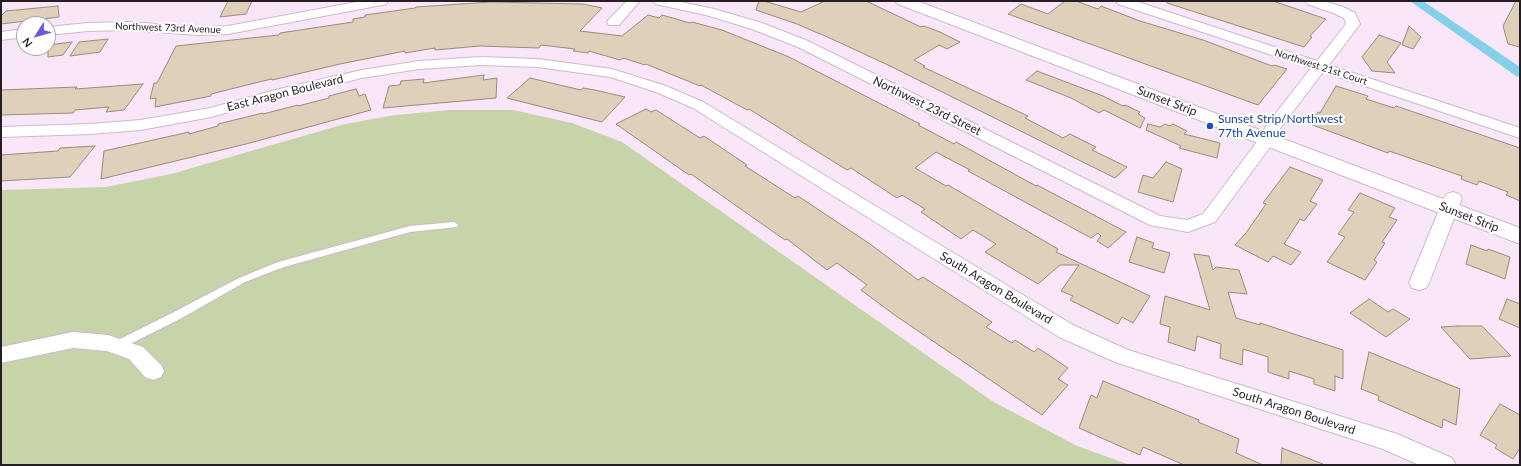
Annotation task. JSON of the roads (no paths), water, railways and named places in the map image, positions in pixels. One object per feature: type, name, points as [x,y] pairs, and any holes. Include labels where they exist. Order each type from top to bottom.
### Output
[{"type":"street","name":"Northwest 73rd Avenue","points":[[56,30],[88,27],[128,26],[228,30],[382,1]]},
{"type":"street","points":[[614,22],[634,1]]},
{"type":"street","name":"Northwest 23rd Street","points":[[659,1],[709,12],[757,26],[803,44],[1156,221],[1188,226],[1209,218],[1270,134]]},
{"type":"street","name":"Sunset Strip","points":[[903,1],[1270,134]]},
{"type":"street","name":"Sunset Strip","points":[[928,1],[1451,203],[1520,236]]},
{"type":"street","name":"Northwest 21st Court","points":[[1122,1],[1520,133]]},
{"type":"street","points":[[1270,134],[1353,24],[1350,16],[1338,10],[1310,1]]},
{"type":"street","points":[[1,36],[16,35]]},
{"type":"street","name":"East Aragon Boulevard","points":[[1,132],[90,130],[141,125],[211,112],[284,92],[362,74],[419,65],[481,61],[538,63],[569,67]]},
{"type":"street","name":"South Aragon Boulevard","points":[[569,67],[612,74],[661,89],[698,105],[1066,331],[1122,356],[1389,441],[1444,465]]},
{"type":"street","points":[[1419,283],[1451,203]]},
{"type":"street","name":"Sunset Strip","points":[[1451,203],[1520,223]]},
{"type":"street","points":[[1,355],[73,340],[108,343],[136,353],[153,371]]},
{"type":"lane","points":[[116,346],[176,316],[242,280],[281,264],[410,229],[454,226]]},
{"type":"waterway","points":[[1416,1],[1520,73]]},
{"type":"place","name":"Sunset Strip/Northwest 77th Avenue","points":[[1210,126]]}]
